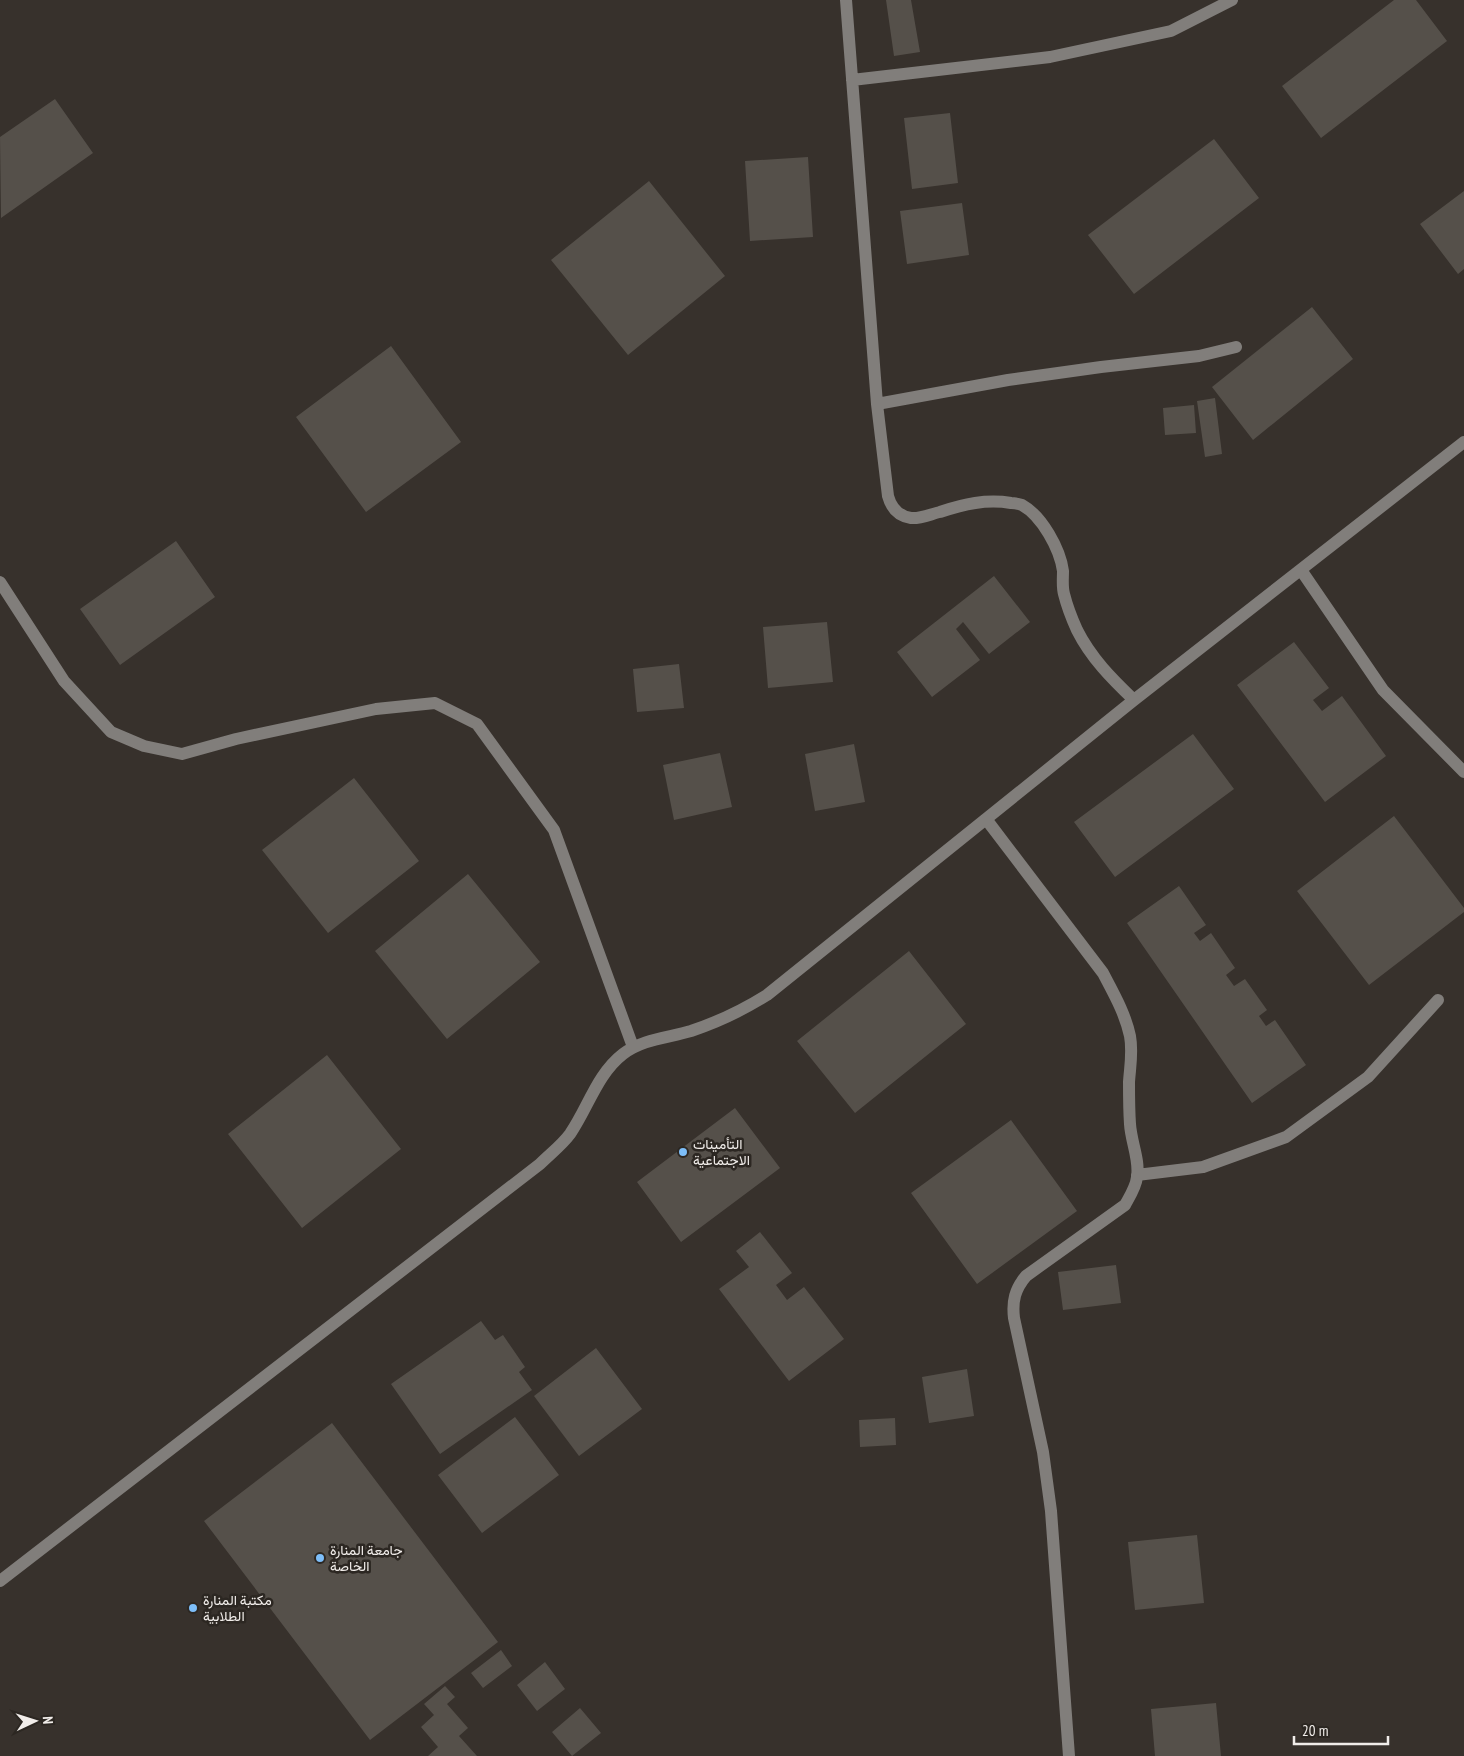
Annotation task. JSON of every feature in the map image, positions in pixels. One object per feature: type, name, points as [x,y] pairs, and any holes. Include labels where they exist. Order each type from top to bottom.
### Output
[{"type":"street","points":[[846,0],[877,404],[890,504],[903,516],[913,518],[985,501],[1021,505],[1046,529],[1056,549],[1062,570],[1064,592],[1078,630],[1093,656],[1112,680],[1134,700]]},
{"type":"street","points":[[852,80],[1050,57],[1171,31],[1232,0]]},
{"type":"street","points":[[877,404],[1008,380],[1199,356],[1236,347]]},
{"type":"street","points":[[0,1581],[540,1164],[569,1135],[613,1062],[633,1047],[647,1041],[690,1031],[717,1021],[744,1010],[767,995],[1134,700],[1464,442]]},
{"type":"street","points":[[1301,570],[1383,690],[1464,772]]},
{"type":"street","points":[[0,582],[64,681],[111,732],[144,746],[182,754],[236,739],[376,709],[435,703],[476,724],[554,830],[633,1047]]},
{"type":"street","points":[[986,819],[1103,973],[1117,998],[1125,1018],[1130,1038],[1132,1060],[1129,1095],[1130,1125],[1137,1162],[1137,1175],[1132,1192],[1125,1205],[1026,1276],[1014,1296],[1014,1318],[1043,1452],[1050,1511],[1069,1756]]},
{"type":"street","points":[[1137,1175],[1203,1167],[1286,1137],[1368,1077],[1438,1000]]},
{"type":"building","points":[[886,0],[911,0],[920,52],[894,56]]},
{"type":"building","points":[[1394,0],[1416,0],[1447,41],[1321,138],[1282,86]]},
{"type":"building","points":[[55,99],[93,153],[1,218],[0,137]]},
{"type":"building","points":[[950,113],[958,183],[912,189],[904,118]]},
{"type":"building","points":[[1214,139],[1259,198],[1134,294],[1088,235]]},
{"type":"building","points":[[808,157],[813,237],[750,241],[745,161]]},
{"type":"building","points":[[649,181],[725,276],[628,355],[551,260]]},
{"type":"building","points":[[1464,191],[1464,269],[1458,274],[1420,224]]},
{"type":"building","points":[[962,203],[969,255],[907,264],[900,211]]},
{"type":"building","points":[[1312,307],[1353,359],[1253,440],[1212,387]]},
{"type":"building","points":[[391,346],[461,442],[366,512],[296,417]]},
{"type":"building","points":[[1215,398],[1222,454],[1205,457],[1197,401]]},
{"type":"building","points":[[1194,405],[1196,433],[1165,435],[1163,408]]},
{"type":"building","points":[[176,541],[215,597],[120,665],[80,609]]},
{"type":"building","points":[[994,576],[1030,622],[989,654],[963,622],[956,629],[980,660],[932,697],[897,652]]},
{"type":"building","points":[[827,622],[833,682],[768,688],[763,627]]},
{"type":"building","points":[[1294,642],[1329,688],[1313,700],[1322,711],[1342,696],[1386,756],[1325,802],[1237,685]]},
{"type":"building","points":[[679,664],[684,708],[637,712],[633,669]]},
{"type":"building","points":[[1193,734],[1234,789],[1115,877],[1074,822]]},
{"type":"building","points":[[854,744],[865,802],[815,811],[805,754]]},
{"type":"building","points":[[720,753],[732,807],[674,820],[663,765]]},
{"type":"building","points":[[354,778],[419,861],[328,933],[262,850]]},
{"type":"building","points":[[1394,816],[1464,908],[1464,912],[1369,985],[1297,891]]},
{"type":"building","points":[[468,874],[540,962],[447,1039],[375,951]]},
{"type":"building","points":[[1179,886],[1206,925],[1194,933],[1200,941],[1211,933],[1235,968],[1226,975],[1234,986],[1245,979],[1267,1010],[1259,1016],[1266,1026],[1275,1020],[1306,1065],[1252,1103],[1127,923]]},
{"type":"building","points":[[909,951],[966,1024],[855,1113],[797,1041]]},
{"type":"building","points":[[327,1055],[401,1149],[302,1228],[228,1134]]},
{"type":"building","points":[[735,1108],[780,1168],[681,1242],[637,1182]]},
{"type":"building","points":[[1011,1120],[1077,1211],[977,1284],[911,1193]]},
{"type":"building","points":[[760,1232],[792,1273],[776,1285],[787,1300],[804,1287],[844,1339],[789,1381],[719,1289],[749,1267],[736,1251]]},
{"type":"building","points":[[1116,1265],[1121,1303],[1063,1310],[1058,1272]]},
{"type":"building","points":[[481,1321],[495,1340],[503,1335],[525,1367],[519,1372],[532,1390],[440,1454],[391,1384]]},
{"type":"building","points":[[596,1348],[642,1409],[579,1456],[534,1396]]},
{"type":"building","points":[[967,1369],[974,1416],[929,1423],[922,1377]]},
{"type":"building","points":[[515,1417],[559,1475],[482,1533],[438,1475]]},
{"type":"building","points":[[895,1418],[896,1445],[860,1447],[859,1420]]},
{"type":"building","points":[[332,1423],[498,1642],[370,1740],[204,1521]]},
{"type":"building","points":[[1197,1535],[1204,1603],[1135,1610],[1128,1542]]},
{"type":"building","points":[[501,1650],[512,1666],[483,1688],[471,1673]]},
{"type":"building","points":[[545,1662],[565,1689],[537,1711],[517,1685]]},
{"type":"building","points":[[445,1686],[455,1697],[447,1704],[468,1728],[459,1736],[477,1756],[428,1756],[438,1747],[421,1727],[434,1715],[424,1704]]},
{"type":"building","points":[[1216,1703],[1221,1756],[1155,1756],[1151,1709]]},
{"type":"building","points":[[580,1708],[601,1733],[572,1756],[552,1732]]},
{"type":"place","name":"التأمينات الاجتماعية","points":[[683,1152]]},
{"type":"place","name":"جامعة المنارة الخاصة","points":[[320,1558]]},
{"type":"place","name":"مكتبة المنارة الطلابية","points":[[193,1608]]}]
